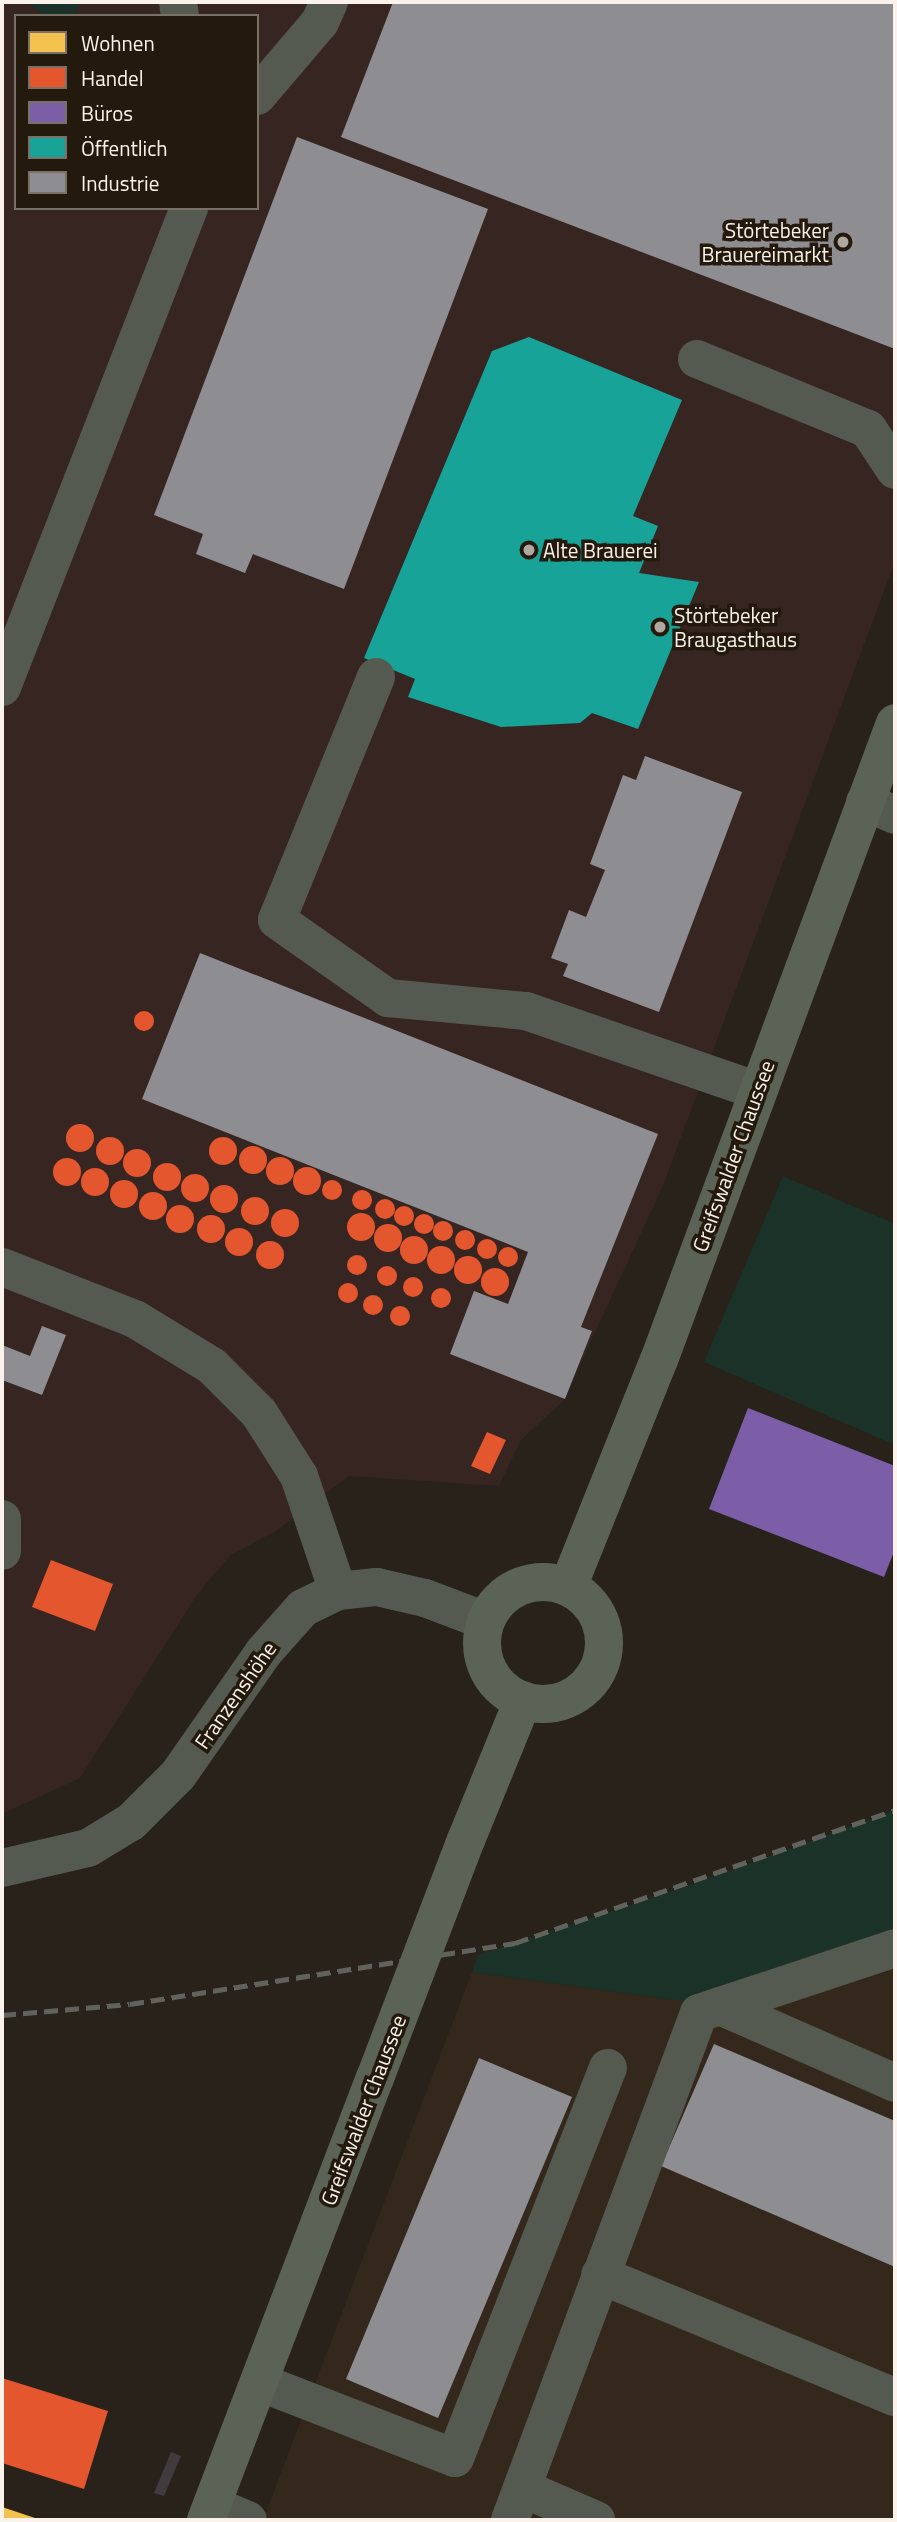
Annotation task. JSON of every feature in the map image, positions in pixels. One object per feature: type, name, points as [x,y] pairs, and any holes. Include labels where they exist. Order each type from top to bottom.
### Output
[{"type":"main road","name":"Greifswalder Chaussee","points":[[568,1587],[659,1360],[756,1090],[880,808],[895,723]]},
{"type":"main road","points":[[529,1583],[568,1587],[586,1598],[598,1615],[604,1635],[603,1656],[582,1690],[543,1704],[523,1700],[506,1690],[489,1668],[482,1640],[486,1622],[510,1591],[529,1583]]},
{"type":"main road","name":"Greifswalder Chaussee","points":[[209,2512],[466,1840],[523,1700]]},
{"type":"street","points":[[259,94],[320,22],[329,2]]},
{"type":"street","points":[[2,687],[188,210]]},
{"type":"street","points":[[697,359],[868,429],[895,470]]},
{"type":"street","points":[[376,677],[277,920],[388,998],[526,1011],[756,1090]]},
{"type":"street","points":[[2,1267],[135,1319],[212,1366],[259,1413],[299,1476],[338,1591]]},
{"type":"street","points":[[2,1519],[2,1551]]},
{"type":"street","name":"Franzenshöhe","points":[[2,1868],[88,1848],[131,1822],[178,1775],[293,1616],[338,1591],[377,1587],[425,1598],[486,1622]]},
{"type":"street","points":[[596,2520],[516,2504],[699,2013],[895,1948]]},
{"type":"street","points":[[720,2006],[895,2083]]},
{"type":"street","points":[[259,2382],[455,2458],[608,2068]]},
{"type":"street","points":[[600,2275],[895,2397]]},
{"type":"street","points":[[209,2512],[248,2520]]},
{"type":"shaded area","points":[[2,2],[28,2],[42,14],[14,14],[14,210],[259,210],[259,14],[75,14],[80,2],[895,2],[895,561],[662,1188],[563,1401],[521,1440],[499,1486],[349,1476],[276,1531],[231,1555],[198,1593],[80,1778],[2,1814]]},
{"type":"shaded area","points":[[895,1948],[895,2520],[263,2520],[472,1972],[720,2006]]},
{"type":"green space","points":[[28,2],[80,2],[75,14],[42,14]]},
{"type":"green space","points":[[783,1176],[895,1224],[895,1445],[704,1362]]},
{"type":"green space","points":[[895,1810],[895,1948],[720,2006],[472,1972],[478,1955],[682,1888]]},
{"type":"building: Wohnen","points":[[2,2507],[41,2520],[2,2520]]},
{"type":"building: Handel","points":[[144,1011],[151,1014],[154,1021],[151,1028],[144,1031],[137,1028],[134,1021],[137,1014]]},
{"type":"building: Handel","points":[[80,1124],[90,1128],[94,1138],[90,1148],[80,1152],[70,1148],[66,1138],[70,1128]]},
{"type":"building: Handel","points":[[110,1137],[120,1141],[124,1151],[120,1161],[110,1165],[100,1161],[96,1151],[100,1141]]},
{"type":"building: Handel","points":[[223,1137],[233,1141],[237,1151],[233,1161],[223,1165],[213,1161],[209,1151],[213,1141]]},
{"type":"building: Handel","points":[[253,1146],[263,1150],[267,1160],[263,1170],[253,1174],[243,1170],[239,1160],[243,1150]]},
{"type":"building: Handel","points":[[137,1149],[147,1153],[151,1163],[147,1173],[137,1177],[127,1173],[123,1163],[127,1153]]},
{"type":"building: Handel","points":[[280,1157],[290,1161],[294,1171],[290,1181],[280,1185],[270,1181],[266,1171],[270,1161]]},
{"type":"building: Handel","points":[[67,1158],[77,1162],[81,1172],[77,1182],[67,1186],[57,1182],[53,1172],[57,1162]]},
{"type":"building: Handel","points":[[167,1163],[177,1167],[181,1177],[177,1187],[167,1191],[157,1187],[153,1177],[157,1167]]},
{"type":"building: Handel","points":[[307,1167],[317,1171],[321,1181],[317,1191],[307,1195],[297,1191],[293,1181],[297,1171]]},
{"type":"building: Handel","points":[[95,1168],[105,1172],[109,1182],[105,1192],[95,1196],[85,1192],[81,1182],[85,1172]]},
{"type":"building: Handel","points":[[195,1174],[205,1178],[209,1188],[205,1198],[195,1202],[185,1198],[181,1188],[185,1178]]},
{"type":"building: Handel","points":[[124,1180],[134,1184],[138,1194],[134,1204],[124,1208],[114,1204],[110,1194],[114,1184]]},
{"type":"building: Handel","points":[[332,1180],[339,1183],[342,1190],[339,1197],[332,1200],[325,1197],[322,1190],[325,1183]]},
{"type":"building: Handel","points":[[224,1185],[234,1189],[238,1199],[234,1209],[224,1213],[214,1209],[210,1199],[214,1189]]},
{"type":"building: Handel","points":[[362,1190],[369,1193],[372,1200],[369,1207],[362,1210],[355,1207],[352,1200],[355,1193]]},
{"type":"building: Handel","points":[[153,1192],[163,1196],[167,1206],[163,1216],[153,1220],[143,1216],[139,1206],[143,1196]]},
{"type":"building: Handel","points":[[255,1197],[265,1201],[269,1211],[265,1221],[255,1225],[245,1221],[241,1211],[245,1201]]},
{"type":"building: Handel","points":[[385,1199],[392,1202],[395,1209],[392,1216],[385,1219],[378,1216],[375,1209],[378,1202]]},
{"type":"building: Handel","points":[[180,1205],[190,1209],[194,1219],[190,1229],[180,1233],[170,1229],[166,1219],[170,1209]]},
{"type":"building: Handel","points":[[404,1206],[411,1209],[414,1216],[411,1223],[404,1226],[397,1223],[394,1216],[397,1209]]},
{"type":"building: Handel","points":[[285,1209],[295,1213],[299,1223],[295,1233],[285,1237],[275,1233],[271,1223],[275,1213]]},
{"type":"building: Handel","points":[[361,1213],[371,1217],[375,1227],[371,1237],[361,1241],[351,1237],[347,1227],[351,1217]]},
{"type":"building: Handel","points":[[424,1214],[431,1217],[434,1224],[431,1231],[424,1234],[417,1231],[414,1224],[417,1217]]},
{"type":"building: Handel","points":[[211,1215],[221,1219],[225,1229],[221,1239],[211,1243],[201,1239],[197,1229],[201,1219]]},
{"type":"building: Handel","points":[[443,1221],[450,1224],[453,1231],[450,1238],[443,1241],[436,1238],[433,1231],[436,1224]]},
{"type":"building: Handel","points":[[388,1224],[398,1228],[402,1238],[398,1248],[388,1252],[378,1248],[374,1238],[378,1228]]},
{"type":"building: Handel","points":[[239,1228],[249,1232],[253,1242],[249,1252],[239,1256],[229,1252],[225,1242],[229,1232]]},
{"type":"building: Handel","points":[[465,1230],[472,1233],[475,1240],[472,1247],[465,1250],[458,1247],[455,1240],[458,1233]]},
{"type":"building: Handel","points":[[414,1236],[424,1240],[428,1250],[424,1260],[414,1264],[404,1260],[400,1250],[404,1240]]},
{"type":"building: Handel","points":[[487,1239],[494,1242],[497,1249],[494,1256],[487,1259],[480,1256],[477,1249],[480,1242]]},
{"type":"building: Handel","points":[[270,1241],[280,1245],[284,1255],[280,1265],[270,1269],[260,1265],[256,1255],[260,1245]]},
{"type":"building: Handel","points":[[441,1246],[451,1250],[455,1260],[451,1270],[441,1274],[431,1270],[427,1260],[431,1250]]},
{"type":"building: Handel","points":[[508,1247],[515,1250],[518,1257],[515,1264],[508,1267],[501,1264],[498,1257],[501,1250]]},
{"type":"building: Handel","points":[[357,1255],[364,1258],[367,1265],[364,1272],[357,1275],[350,1272],[347,1265],[350,1258]]},
{"type":"building: Handel","points":[[468,1256],[478,1260],[482,1270],[478,1280],[468,1284],[458,1280],[454,1270],[458,1260]]},
{"type":"building: Handel","points":[[387,1266],[394,1269],[397,1276],[394,1283],[387,1286],[380,1283],[377,1276],[380,1269]]},
{"type":"building: Handel","points":[[495,1268],[505,1272],[509,1282],[505,1292],[495,1296],[485,1292],[481,1282],[485,1272]]},
{"type":"building: Handel","points":[[413,1277],[420,1280],[423,1287],[420,1294],[413,1297],[406,1294],[403,1287],[406,1280]]},
{"type":"building: Handel","points":[[348,1283],[355,1286],[358,1293],[355,1300],[348,1303],[341,1300],[338,1293],[341,1286]]},
{"type":"building: Handel","points":[[441,1288],[448,1291],[451,1298],[448,1305],[441,1308],[434,1305],[431,1298],[434,1291]]},
{"type":"building: Handel","points":[[373,1295],[380,1298],[383,1305],[380,1312],[373,1315],[366,1312],[363,1305],[366,1298]]},
{"type":"building: Handel","points":[[400,1306],[407,1309],[410,1316],[407,1323],[400,1326],[393,1323],[390,1316],[393,1309]]},
{"type":"building: Handel","points":[[487,1432],[506,1440],[490,1474],[471,1466]]},
{"type":"building: Handel","points":[[51,1560],[113,1584],[95,1631],[32,1607]]},
{"type":"building: Handel","points":[[2,2378],[108,2411],[84,2489],[2,2463]]},
{"type":"building: Büros","points":[[748,1408],[895,1466],[895,1549],[884,1577],[709,1509]]},
{"type":"building: Öffentlich","name":"Alte Brauerei","points":[[529,337],[682,400],[633,516],[658,526],[639,573],[699,582],[638,729],[592,713],[580,723],[501,727],[408,697],[415,679],[364,658],[492,351]]},
{"type":"building: Industrie","points":[[393,2],[895,2],[895,349],[341,137]]},
{"type":"building: Industrie","points":[[297,137],[488,209],[344,589],[253,554],[245,573],[196,554],[203,534],[154,515]]},
{"type":"building: Industrie","points":[[645,756],[742,792],[659,1012],[563,976],[568,964],[551,958],[569,910],[586,917],[605,870],[590,864],[623,775],[636,780]]},
{"type":"building: Industrie","points":[[200,953],[658,1134],[581,1327],[592,1331],[565,1399],[450,1354],[474,1291],[508,1304],[528,1252],[142,1099]]},
{"type":"building: Industrie","points":[[42,1326],[66,1335],[42,1395],[2,1380],[2,1345],[30,1356]]},
{"type":"building: Industrie","points":[[714,2044],[895,2121],[895,2267],[661,2166]]},
{"type":"building: Industrie","points":[[479,2058],[572,2097],[438,2418],[346,2379]]},
{"type":"building: Sonstige","points":[[171,2452],[181,2456],[164,2496],[154,2493]]},
{"type":"railway","points":[[2,2015],[130,2004],[515,1943],[895,1810]]},
{"type":"place","name":"Störtebeker Brauereimarkt","points":[[843,242]]},
{"type":"place","name":"Alte Brauerei","points":[[529,550]]},
{"type":"place","name":"Störtebeker Braugasthaus","points":[[660,627]]}]
